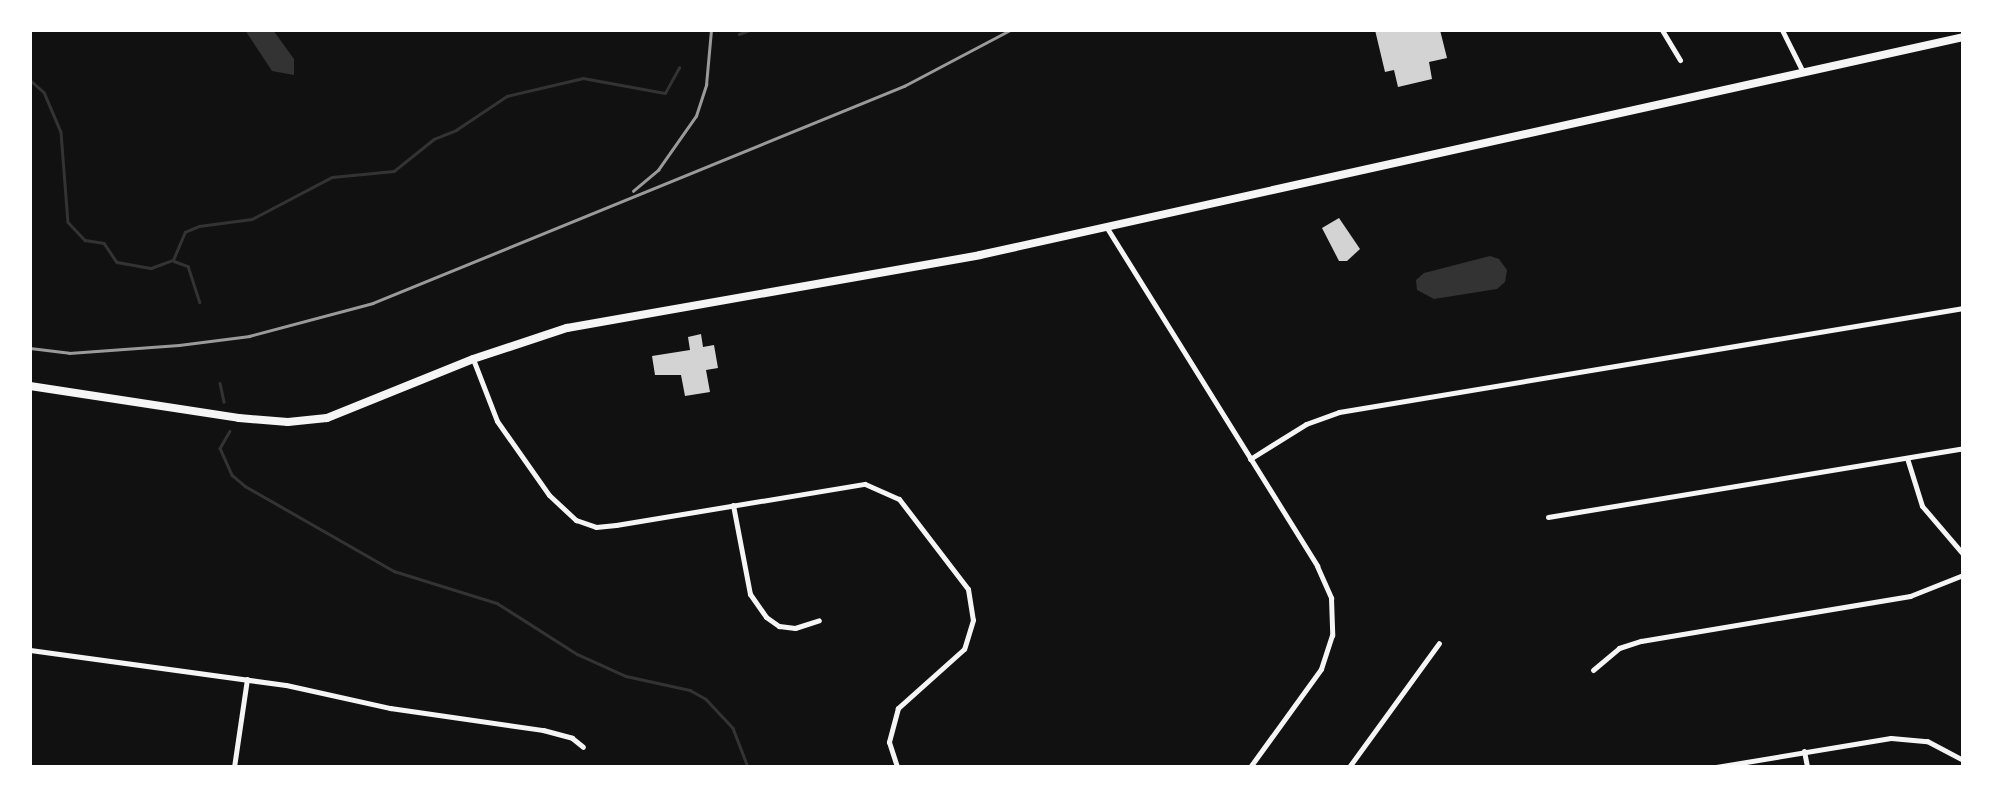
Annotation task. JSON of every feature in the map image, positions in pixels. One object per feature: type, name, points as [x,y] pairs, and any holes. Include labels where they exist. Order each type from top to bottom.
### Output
[{"type":"main road","points":[[30,386],[239,418],[302,422],[354,410],[473,359],[567,328],[928,265],[1107,228],[1963,37]]},
{"type":"street","points":[[1675,30],[1663,31],[1680,60]]},
{"type":"street","points":[[1782,30],[1803,72]]},
{"type":"street","points":[[1107,228],[1323,576],[1334,620],[1325,659],[1311,688],[1250,767]]},
{"type":"street","points":[[1250,460],[1306,424],[1340,412],[1963,308]]},
{"type":"street","points":[[473,359],[497,421],[561,510],[576,520],[616,526],[845,485],[882,489],[915,515],[968,589],[974,620],[964,650],[898,708],[889,742],[897,767]]},
{"type":"street","points":[[1548,517],[1963,448]]},
{"type":"street","points":[[1907,458],[1922,506],[1963,554]]},
{"type":"street","points":[[733,505],[750,594],[766,618],[778,626],[796,628],[819,620]]},
{"type":"street","points":[[1593,670],[1615,651],[1641,640],[1910,596],[1963,575]]},
{"type":"street","points":[[1349,767],[1439,643]]},
{"type":"street","points":[[30,650],[247,679],[390,708],[543,730],[572,738],[583,747]]},
{"type":"street","points":[[234,767],[247,679]]},
{"type":"street","points":[[1716,767],[1904,738],[1937,745],[1963,760]]},
{"type":"street","points":[[1804,751],[1807,767]]},
{"type":"shaded area","points":[[245,30],[273,30],[294,59],[294,75],[272,71]]},
{"type":"shaded area","points":[[1490,256],[1499,259],[1507,270],[1505,282],[1497,289],[1434,299],[1417,290],[1416,280],[1424,273]]},
{"type":"building","points":[[1375,30],[1440,30],[1447,58],[1429,62],[1432,79],[1398,87],[1394,70],[1385,72]]},
{"type":"building","points":[[1339,218],[1360,249],[1347,261],[1339,261],[1322,228]]},
{"type":"building","points":[[701,334],[703,347],[714,345],[718,368],[706,370],[710,392],[685,396],[681,375],[655,375],[652,356],[690,350],[688,337]]},
{"type":"waterway","points":[[739,34],[750,30]]},
{"type":"waterway","points":[[30,80],[44,92],[61,132],[68,222],[85,240],[104,243],[117,262],[151,268],[173,260],[185,232],[199,226],[252,219],[332,177],[394,171],[434,139],[456,130],[507,96],[583,78],[665,93],[679,68]]},
{"type":"waterway","points":[[174,261],[188,266],[200,302]]},
{"type":"waterway","points":[[220,383],[224,402]]},
{"type":"waterway","points":[[230,431],[220,448],[232,475],[245,486],[394,571],[497,603],[577,654],[626,676],[690,690],[706,699],[733,728],[748,767]]},
{"type":"railway","points":[[633,191],[658,170],[696,116],[706,85],[711,30]]},
{"type":"railway","points":[[30,348],[69,353],[249,336],[373,303],[904,86],[1010,30]]}]
